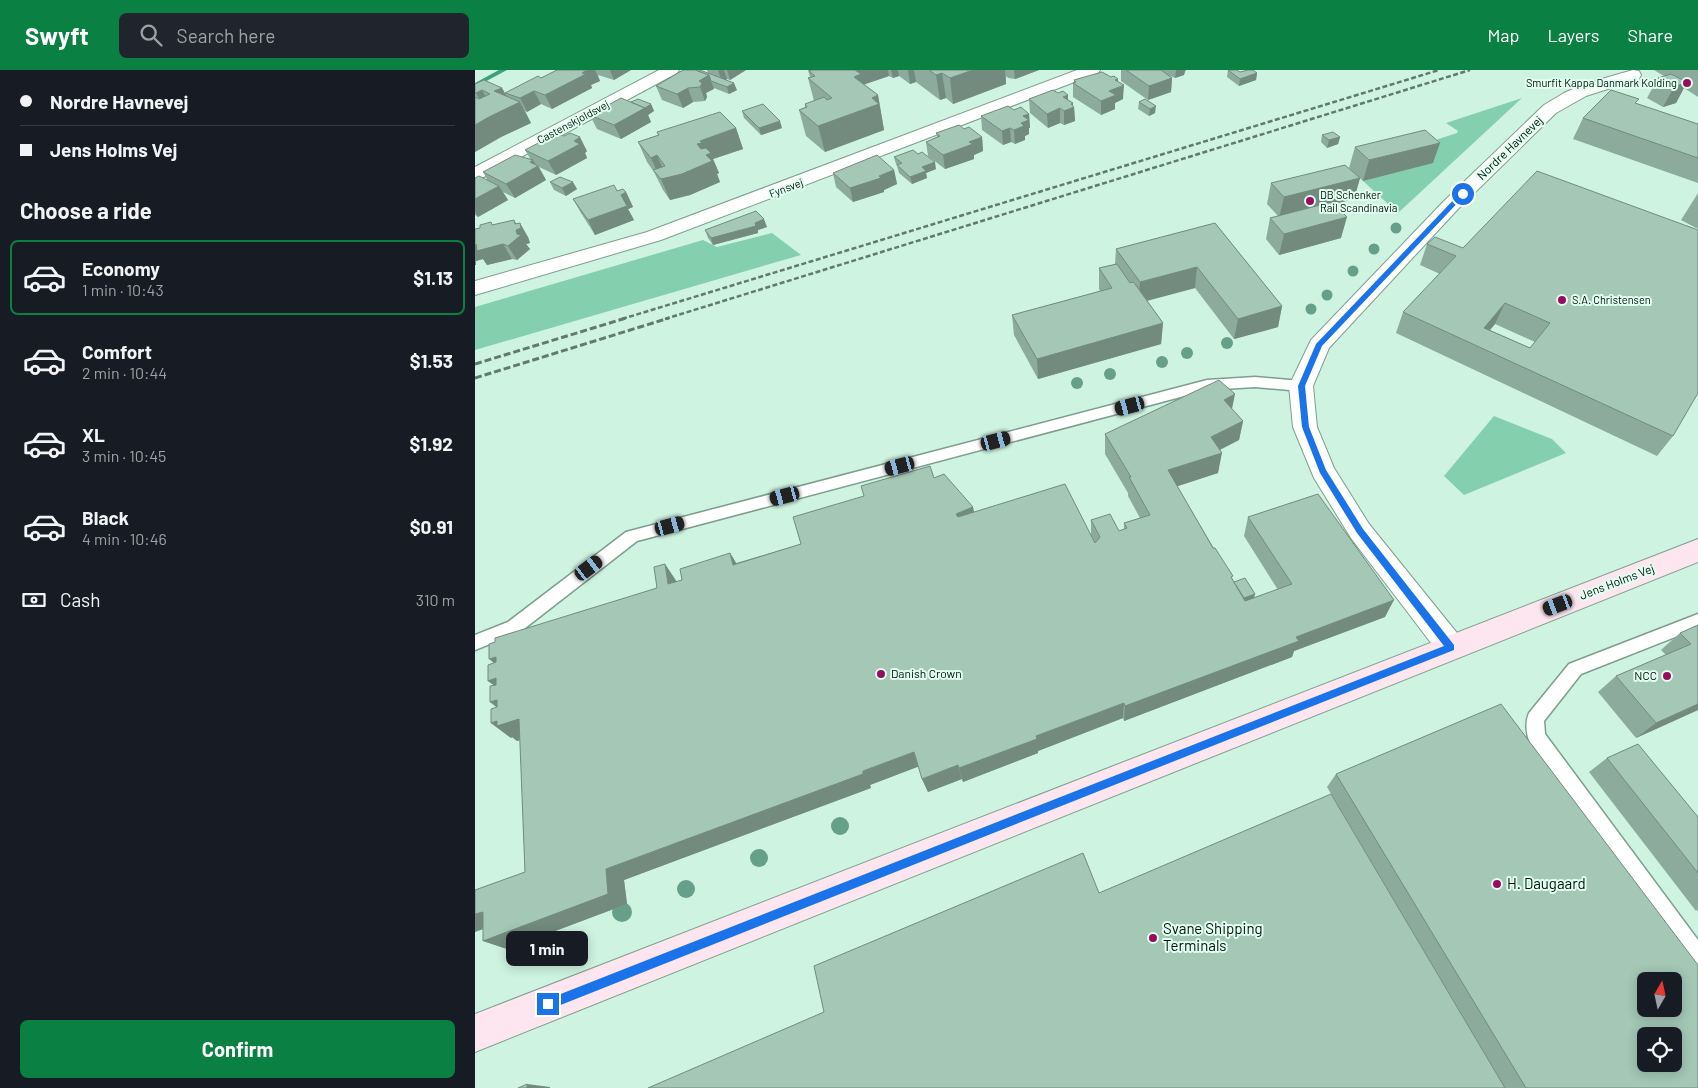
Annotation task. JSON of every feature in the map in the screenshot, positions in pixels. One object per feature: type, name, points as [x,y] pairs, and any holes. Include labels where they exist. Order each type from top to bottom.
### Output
[{"type":"main road","name":"Jens Holms Vej","points":[[475,1033],[1698,550]]},
{"type":"street","name":"Castenskjoldsvej","points":[[475,174],[671,70]]},
{"type":"street","name":"Fynsvej","points":[[475,288],[654,236],[741,205],[1092,70]]},
{"type":"street","name":"Nordre Havnevej","points":[[1451,647],[1360,531],[1323,471],[1305,427],[1301,386],[1319,345],[1451,205],[1550,109],[1567,97],[1589,87],[1632,73]]},
{"type":"lane","points":[[475,643],[514,626],[632,536],[1207,386],[1255,382],[1301,386]]},
{"type":"lane","points":[[1698,621],[1575,669],[1535,719],[1536,737],[1698,958]]},
{"type":"green space","points":[[1522,98],[1398,213],[1363,181],[1432,163],[1414,147],[1457,133],[1458,131],[1446,123]]},
{"type":"green space","points":[[772,233],[801,255],[475,350],[475,307],[703,240],[717,247]]},
{"type":"green space","points":[[1494,416],[1552,439],[1566,453],[1464,495],[1444,476]]},
{"type":"building","points":[[557,70],[587,70],[582,73],[586,74],[545,95],[534,91],[520,98],[505,93],[538,76],[541,78]]},
{"type":"building","points":[[683,70],[695,70],[709,75],[699,81],[702,83],[700,87],[688,88],[677,94],[656,86]]},
{"type":"building","points":[[700,70],[734,83],[727,87],[711,81],[709,75],[698,71]]},
{"type":"building","points":[[855,70],[861,74],[854,77],[878,95],[872,98],[879,104],[818,126],[799,110],[807,107],[805,104],[824,97],[827,100],[832,98],[808,78],[815,76],[809,71]]},
{"type":"building","points":[[929,70],[973,70],[950,78],[942,73],[936,75]]},
{"type":"building","points":[[1126,70],[1161,70],[1172,78],[1149,86]]},
{"type":"building","points":[[1228,70],[1240,72],[1253,70],[1257,73],[1240,79]]},
{"type":"building","points":[[1102,72],[1111,77],[1114,76],[1118,79],[1115,80],[1124,85],[1109,91],[1116,95],[1101,101],[1073,83],[1076,82],[1074,80]]},
{"type":"building","points":[[1671,74],[1687,82],[1674,87],[1658,78]]},
{"type":"building","points":[[484,80],[502,88],[494,91],[520,102],[475,125],[475,97],[479,99],[490,94],[482,90],[475,93],[475,84]]},
{"type":"building","points":[[1053,90],[1058,93],[1063,91],[1068,95],[1063,97],[1073,103],[1071,104],[1074,107],[1064,111],[1060,108],[1047,114],[1029,99]]},
{"type":"building","points":[[1611,90],[1639,99],[1635,103],[1698,124],[1698,158],[1583,118]]},
{"type":"building","points":[[621,98],[645,108],[614,125],[590,115]]},
{"type":"building","points":[[638,99],[651,104],[645,108],[631,102]]},
{"type":"building","points":[[1145,99],[1156,106],[1150,109],[1139,102]]},
{"type":"building","points":[[763,104],[780,121],[759,128],[742,111]]},
{"type":"building","points":[[1008,106],[1014,110],[1021,107],[1029,114],[1023,116],[1029,120],[1021,123],[1024,126],[1014,130],[1010,128],[1002,131],[981,116]]},
{"type":"building","points":[[720,112],[736,128],[700,141],[702,143],[697,144],[701,149],[706,148],[711,153],[706,155],[712,161],[682,174],[661,179],[653,170],[665,166],[657,155],[651,158],[638,142],[659,135],[657,132]]},
{"type":"building","points":[[959,125],[964,129],[969,127],[982,137],[969,142],[973,144],[943,155],[926,142],[940,136],[936,133]]},
{"type":"building","points":[[1425,130],[1440,143],[1369,160],[1355,147]]},
{"type":"building","points":[[1333,132],[1340,137],[1329,140],[1322,135]]},
{"type":"building","points":[[557,133],[564,136],[570,133],[580,137],[574,141],[580,144],[548,161],[525,150]]},
{"type":"building","points":[[913,150],[918,154],[922,152],[935,162],[922,167],[926,171],[910,177],[897,165],[902,163],[894,157]]},
{"type":"building","points":[[515,155],[533,160],[530,162],[538,166],[506,184],[483,172]]},
{"type":"building","points":[[877,155],[894,170],[879,176],[881,178],[850,188],[833,173]]},
{"type":"building","points":[[1345,165],[1360,178],[1284,197],[1271,183]]},
{"type":"building","name":"S.A. Christensen","points":[[1537,171],[1698,230],[1698,393],[1673,436],[1403,312],[1456,256],[1427,244],[1435,237],[1463,248]],"holes":[[[1505,303],[1550,323],[1530,348],[1484,328]]]},
{"type":"building","points":[[479,176],[499,186],[475,199],[475,178]]},
{"type":"building","points":[[560,177],[573,182],[562,188],[550,182]]},
{"type":"building","points":[[614,185],[617,191],[623,189],[626,192],[621,195],[627,206],[588,220],[573,199]]},
{"type":"building","points":[[1332,202],[1347,217],[1284,234],[1270,218]]},
{"type":"building","points":[[756,211],[764,219],[755,223],[756,226],[711,238],[705,230]]},
{"type":"building","points":[[514,220],[515,224],[520,223],[521,228],[516,230],[517,234],[521,235],[508,246],[503,244],[477,251],[475,229],[480,228],[480,225],[491,222],[492,225]]},
{"type":"building","points":[[1215,223],[1282,306],[1238,319],[1197,267],[1140,282],[1116,249]]},
{"type":"building","points":[[1117,264],[1130,283],[1133,282],[1135,284],[1163,323],[1037,359],[1012,315],[1112,288],[1099,268]]},
{"type":"building","name":"Danish Crown","points":[[1219,380],[1235,394],[1224,400],[1243,421],[1211,437],[1222,453],[1168,470],[1213,548],[1215,548],[1233,576],[1231,577],[1245,601],[1292,584],[1248,517],[1318,494],[1394,600],[1296,637],[1299,641],[1125,706],[1124,703],[1036,736],[1037,739],[959,768],[958,765],[922,779],[914,752],[863,771],[863,774],[606,869],[608,894],[483,941],[483,912],[475,914],[475,890],[525,872],[519,719],[497,726],[497,721],[491,723],[491,709],[497,707],[497,700],[490,702],[490,686],[496,685],[496,678],[488,681],[488,665],[496,662],[496,657],[489,659],[489,644],[495,642],[495,638],[657,588],[654,567],[665,564],[668,584],[682,580],[680,569],[730,553],[733,565],[801,544],[793,517],[864,496],[861,486],[930,466],[934,478],[944,474],[973,507],[956,514],[958,517],[1065,484],[1095,543],[1100,537],[1091,520],[1110,514],[1119,531],[1127,528],[1124,523],[1150,515],[1129,477],[1131,477],[1105,434]]},
{"type":"building","points":[[1245,578],[1255,594],[1244,598],[1234,582]]},
{"type":"building","name":"NCC","points":[[1698,625],[1698,704],[1656,723],[1616,676],[1691,644],[1680,633]]},
{"type":"building","name":"H. Daugaard","points":[[1501,704],[1698,965],[1698,1088],[1526,1088],[1336,774]]},
{"type":"building","points":[[1638,744],[1698,817],[1698,873],[1607,758]]},
{"type":"building","name":"Svane Shipping Terminals","points":[[1331,794],[1505,1088],[648,1088],[824,1012],[814,966],[1083,853],[1099,893]]},
{"type":"building","points":[[527,1084],[527,1088],[518,1088]]},
{"type":"waterway","points":[[477,84],[504,70]]},
{"type":"railway","points":[[622,319],[1439,70]]},
{"type":"railway","points":[[665,319],[1470,70]]},
{"type":"railway","points":[[475,364],[626,318]]},
{"type":"railway","points":[[475,378],[669,318]]},
{"type":"place","name":"Smurfit Kappa Danmark Kolding","points":[[1687,83]]},
{"type":"place","name":"DB Schenker Rail Scandinavia","points":[[1310,201]]},
{"type":"place","name":"S.A. Christensen","points":[[1562,300]]},
{"type":"place","name":"Danish Crown","points":[[881,674]]},
{"type":"place","name":"NCC","points":[[1667,676]]},
{"type":"place","name":"H. Daugaard","points":[[1497,884]]},
{"type":"place","name":"Svane Shipping Terminals","points":[[1153,938]]},
{"type":"route","points":[[548,1004],[1451,647],[1360,531],[1323,471],[1305,427],[1301,386],[1319,345],[1463,194]]}]
